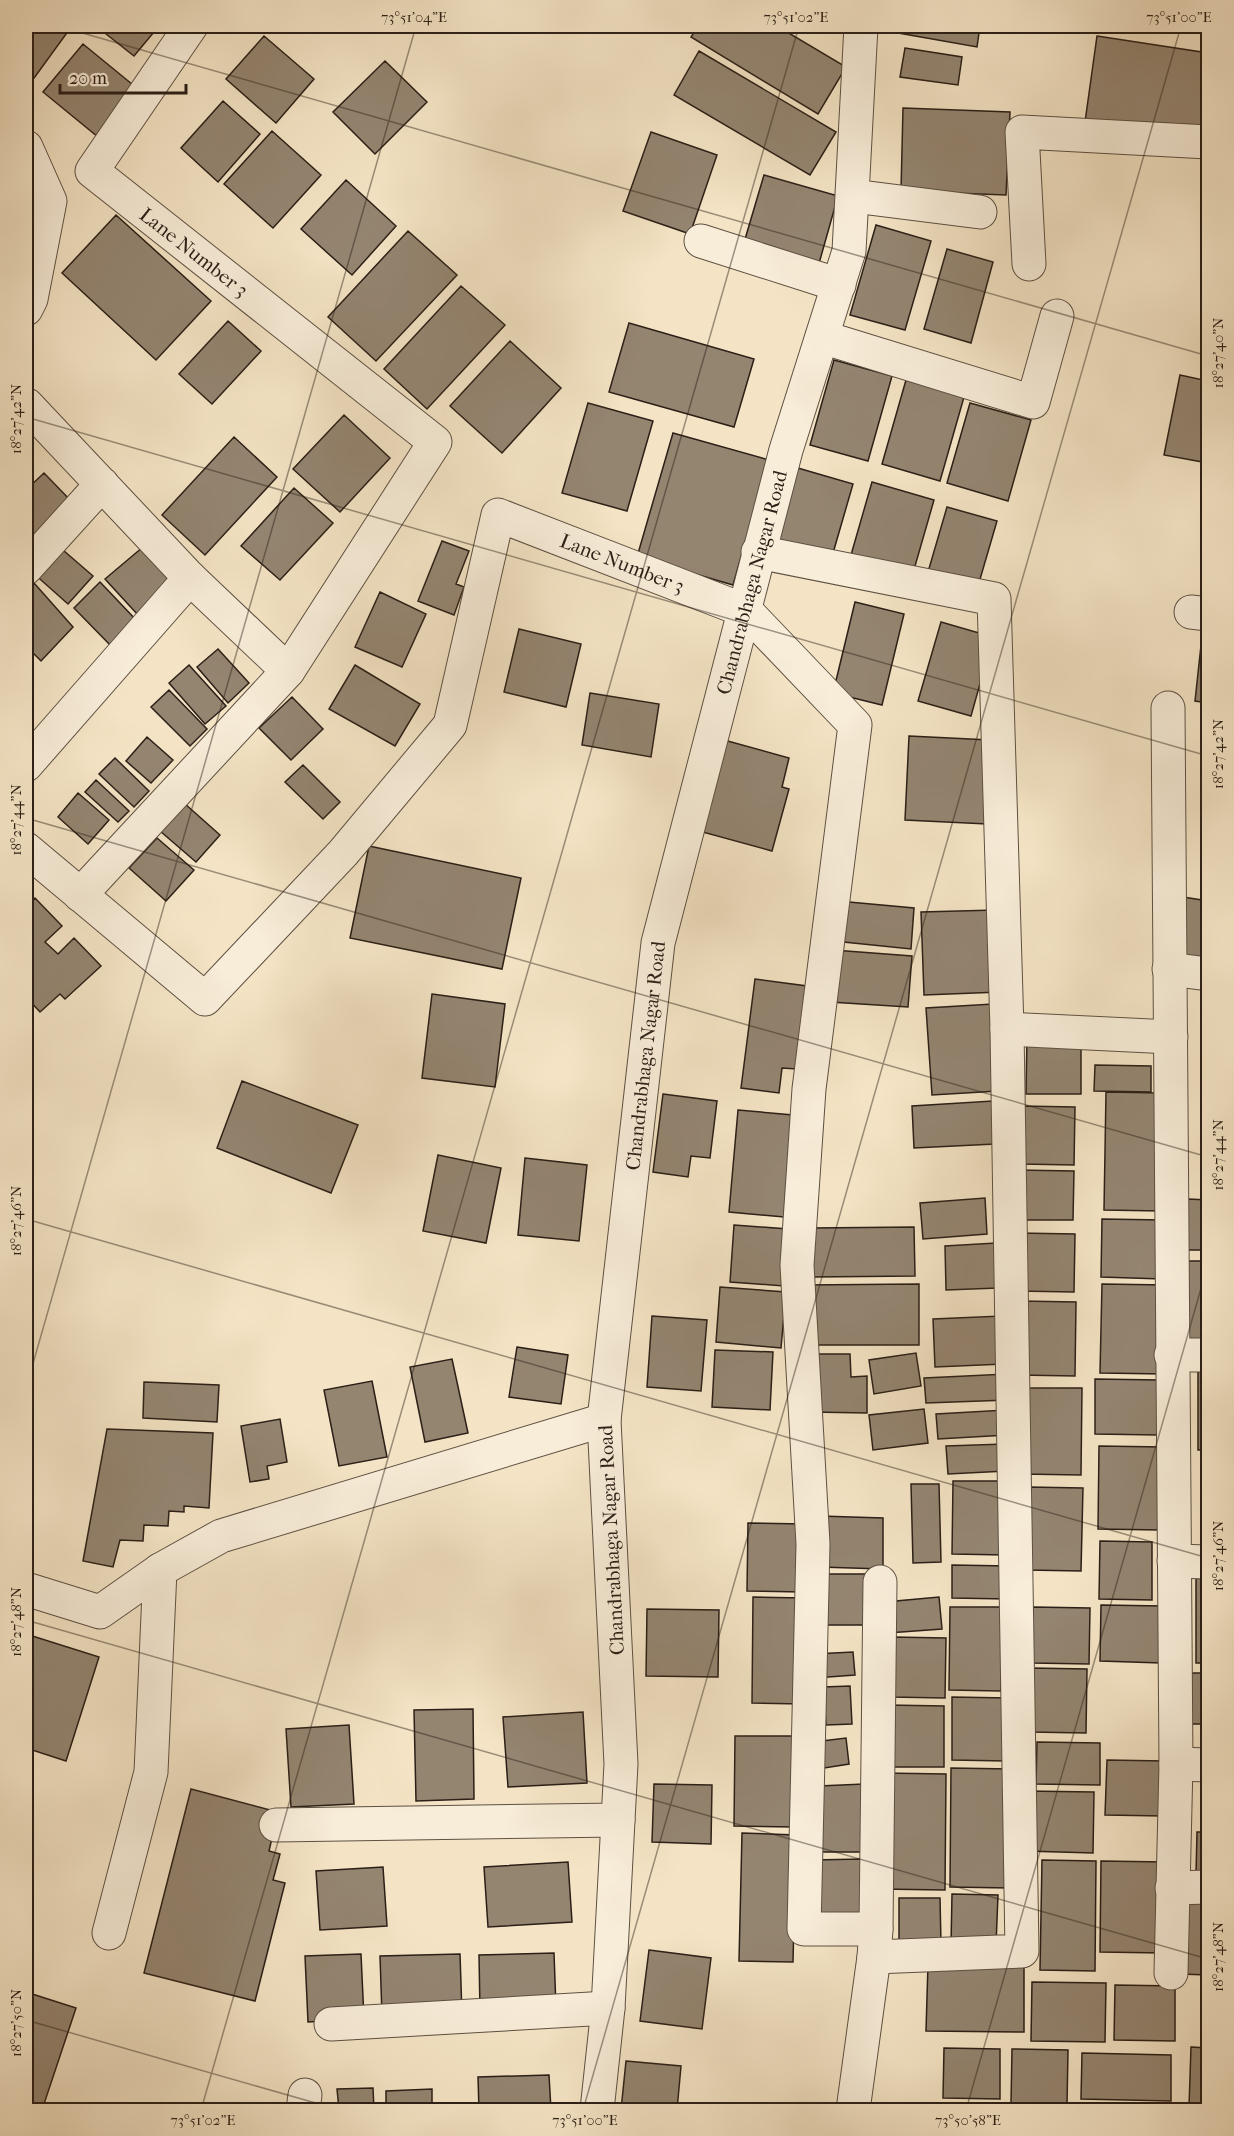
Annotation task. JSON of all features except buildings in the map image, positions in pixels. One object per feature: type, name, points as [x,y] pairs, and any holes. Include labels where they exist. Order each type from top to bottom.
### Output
[{"type":"street","name":"Lane Number 3","points":[[191,26],[92,171],[435,442],[288,671]]},
{"type":"street","name":"Chandrabhaga Nagar Road","points":[[597,2110],[608,2008],[621,1764],[604,1420],[658,944],[786,450],[849,251],[861,26]]},
{"type":"street","points":[[1029,264],[1022,132],[1209,142]]},
{"type":"street","points":[[26,147],[50,201],[31,299],[26,309]]},
{"type":"street","points":[[853,196],[980,212]]},
{"type":"street","points":[[701,241],[839,285]]},
{"type":"street","points":[[822,337],[1033,402],[1057,315]]},
{"type":"street","points":[[26,849],[80,895],[288,671],[190,578],[27,405]]},
{"type":"street","points":[[26,568],[102,484]]},
{"type":"street","name":"Lane Number 3","points":[[80,895],[205,999],[343,853],[450,725],[498,514],[746,611]]},
{"type":"street","points":[[746,611],[855,725],[809,1089],[797,1265],[813,1544],[804,1929],[875,1943],[1022,1951],[1007,1029],[994,599],[758,552]]},
{"type":"street","points":[[26,765],[190,578]]},
{"type":"street","points":[[1168,708],[1171,1355],[1176,1764],[1171,1973]]},
{"type":"street","points":[[1169,969],[1209,974]]},
{"type":"street","points":[[1007,1029],[1171,1037]]},
{"type":"street","points":[[1171,1355],[1209,1355]]},
{"type":"street","points":[[26,1589],[100,1612],[160,1570],[221,1536],[604,1420]]},
{"type":"street","points":[[1174,1561],[1209,1562]]},
{"type":"street","points":[[109,1933],[152,1772],[160,1570]]},
{"type":"street","points":[[853,2110],[875,1943],[880,1582]]},
{"type":"street","points":[[1176,1764],[1209,1765]]},
{"type":"street","points":[[276,1825],[618,1820]]},
{"type":"street","points":[[1172,1888],[1209,1887]]},
{"type":"street","points":[[331,2024],[608,2008]]}]
